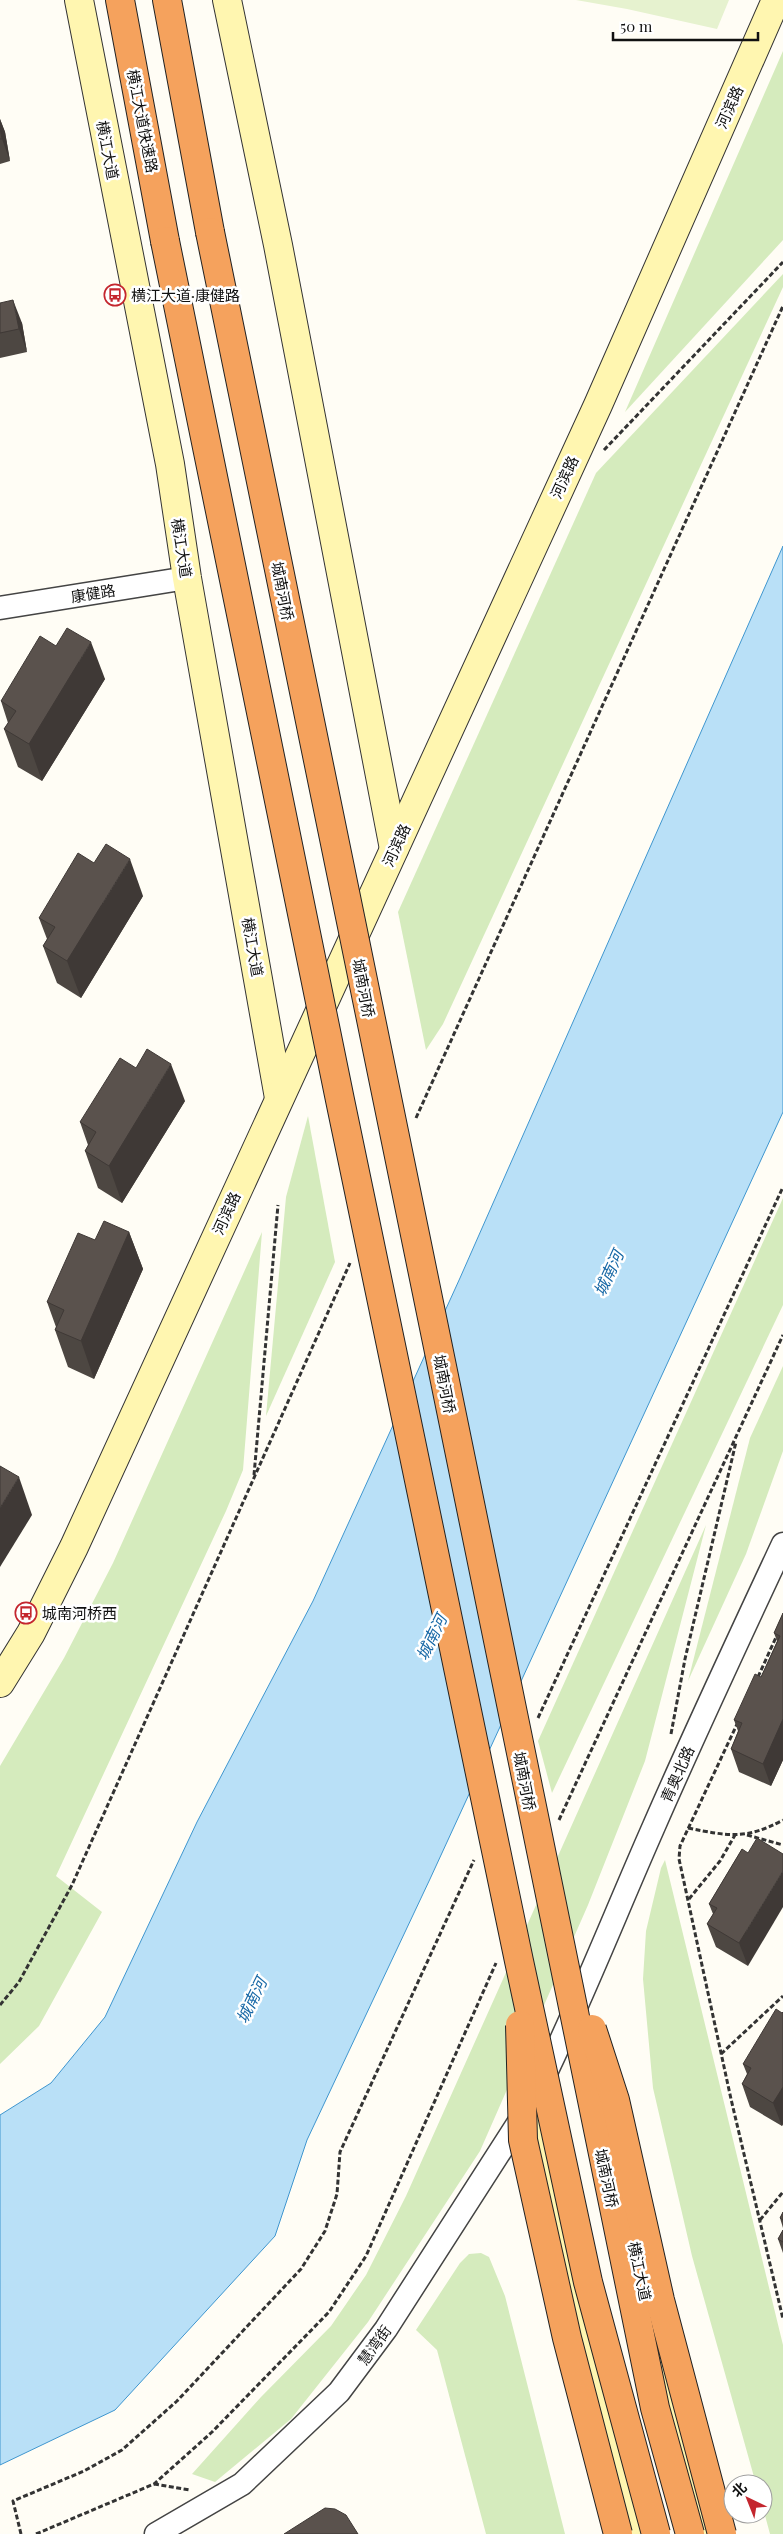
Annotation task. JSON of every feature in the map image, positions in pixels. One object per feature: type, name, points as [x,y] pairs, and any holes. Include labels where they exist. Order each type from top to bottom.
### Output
[{"type":"highway","name":"横江大道快速路","points":[[120,0],[165,241],[340,1100],[508,1960]]},
{"type":"highway","name":"城南河桥","points":[[167,0],[210,232],[549,1899],[655,2408],[690,2534]]},
{"type":"highway","points":[[549,1899],[615,2100],[660,2300],[722,2534]]},
{"type":"highway","points":[[508,1960],[523,2140],[567,2338],[618,2534]]},
{"type":"highway","points":[[508,1960],[588,2282],[656,2534]]},
{"type":"street","name":"横江大道","points":[[79,0],[170,464],[187,578],[279,1098]]},
{"type":"street","points":[[227,0],[278,245],[394,849]]},
{"type":"street","name":"河滨路","points":[[0,1683],[31,1633],[74,1548],[602,396],[776,0]]},
{"type":"street","name":"康健路","points":[[0,608],[187,578]]},
{"type":"street","name":"青奥北路","points":[[532,2102],[578,2007],[661,1810],[783,1544]]},
{"type":"street","name":"横江大道","points":[[578,2007],[624,2196],[653,2330],[707,2534]]},
{"type":"street","points":[[532,2102],[592,2370],[637,2534]]},
{"type":"street","name":"慧湾街","points":[[156,2534],[242,2484],[339,2392],[386,2329],[532,2102]]},
{"type":"path","points":[[598,457],[783,262]]},
{"type":"path","points":[[414,1121],[783,306]]},
{"type":"path","points":[[535,1725],[783,1187]]},
{"type":"path","points":[[254,1478],[278,1205]]},
{"type":"path","points":[[0,2005],[19,1982],[72,1885],[353,1257]]},
{"type":"path","points":[[558,1823],[783,1335]]},
{"type":"path","points":[[669,1743],[685,1659],[738,1434]]},
{"type":"path","points":[[754,1685],[779,1631]]},
{"type":"path","points":[[738,1721],[680,1846],[679,1859],[783,2320]]},
{"type":"path","points":[[747,1835],[783,1820]]},
{"type":"path","points":[[688,1828],[747,1835],[783,1845]]},
{"type":"path","points":[[689,1900],[720,1861],[735,1835]]},
{"type":"path","points":[[21,2534],[14,2501],[84,2471],[122,2450],[177,2401],[301,2269],[325,2231],[337,2194],[340,2152],[477,1852]]},
{"type":"path","points":[[36,2534],[154,2484],[212,2432],[329,2312],[366,2256],[508,1960]]},
{"type":"path","points":[[722,2054],[783,1996]]},
{"type":"path","points":[[760,2220],[783,2192]]},
{"type":"path","points":[[154,2484],[192,2490]]},
{"type":"green space","points":[[576,0],[729,0],[717,29]]},
{"type":"green space","points":[[783,51],[783,240],[625,412]]},
{"type":"green space","points":[[783,274],[783,287],[443,1024],[426,1050],[398,912],[596,473]]},
{"type":"green space","points":[[308,1116],[335,1262],[266,1416],[286,1197]]},
{"type":"green space","points":[[783,1198],[783,1305],[552,1793],[538,1741]]},
{"type":"green space","points":[[262,1232],[243,1470],[226,1511],[56,1876],[102,1912],[39,2026],[0,2064],[0,1766],[64,1658],[113,1563]]},
{"type":"green space","points":[[783,1366],[783,1451],[746,1554],[688,1681],[750,1438]]},
{"type":"green space","points":[[706,1525],[645,1761],[588,1905],[480,2151],[368,2322],[291,2419],[215,2482],[192,2474],[261,2397],[331,2326],[366,2275],[406,2196]]},
{"type":"green space","points":[[665,1860],[783,2345],[783,2534],[770,2534],[767,2524],[773,2524],[773,2474],[753,2474],[692,2256],[653,2088],[643,1979],[646,1931],[661,1868]]},
{"type":"green space","points":[[481,2253],[489,2257],[505,2296],[565,2534],[486,2534],[437,2350],[416,2330],[460,2263],[469,2254]]},
{"type":"water","name":"城南河","points":[[783,546],[783,1112],[430,1879],[307,2140],[275,2236],[115,2410],[0,2465],[0,2115],[51,2083],[105,2017],[197,1822],[313,1601],[460,1278]]},
{"type":"building","points":[[13,300],[19,329],[0,333],[0,303]]},
{"type":"building","points":[[67,628],[91,642],[29,744],[4,729],[16,711],[1,701],[40,636],[56,646]]},
{"type":"building","points":[[106,844],[130,859],[67,961],[43,946],[55,927],[39,918],[78,853],[94,863]]},
{"type":"building","points":[[147,1049],[171,1064],[109,1166],[85,1151],[96,1132],[80,1122],[120,1058],[136,1068]]},
{"type":"building","points":[[104,1221],[129,1232],[81,1341],[55,1330],[64,1310],[47,1302],[78,1233],[95,1240]]},
{"type":"building","points":[[0,1466],[19,1477],[0,1508]]},
{"type":"building","points":[[783,1613],[783,1719],[763,1764],[731,1749],[742,1723],[734,1720],[755,1674],[761,1677],[780,1636],[774,1633]]},
{"type":"building","points":[[757,1838],[783,1854],[783,1871],[739,1943],[707,1924],[717,1908],[709,1904],[742,1849],[748,1853]]},
{"type":"building","points":[[776,2009],[783,2012],[783,2087],[773,2103],[742,2084],[751,2068],[743,2064]]},
{"type":"building","points":[[783,2230],[783,2242],[778,2239]]},
{"type":"building","points":[[325,2508],[335,2509],[346,2515],[358,2534],[284,2534]]},
{"type":"place","name":"横江大道·康健路","points":[[115,295]]},
{"type":"place","name":"城南河桥西","points":[[26,1613]]}]
